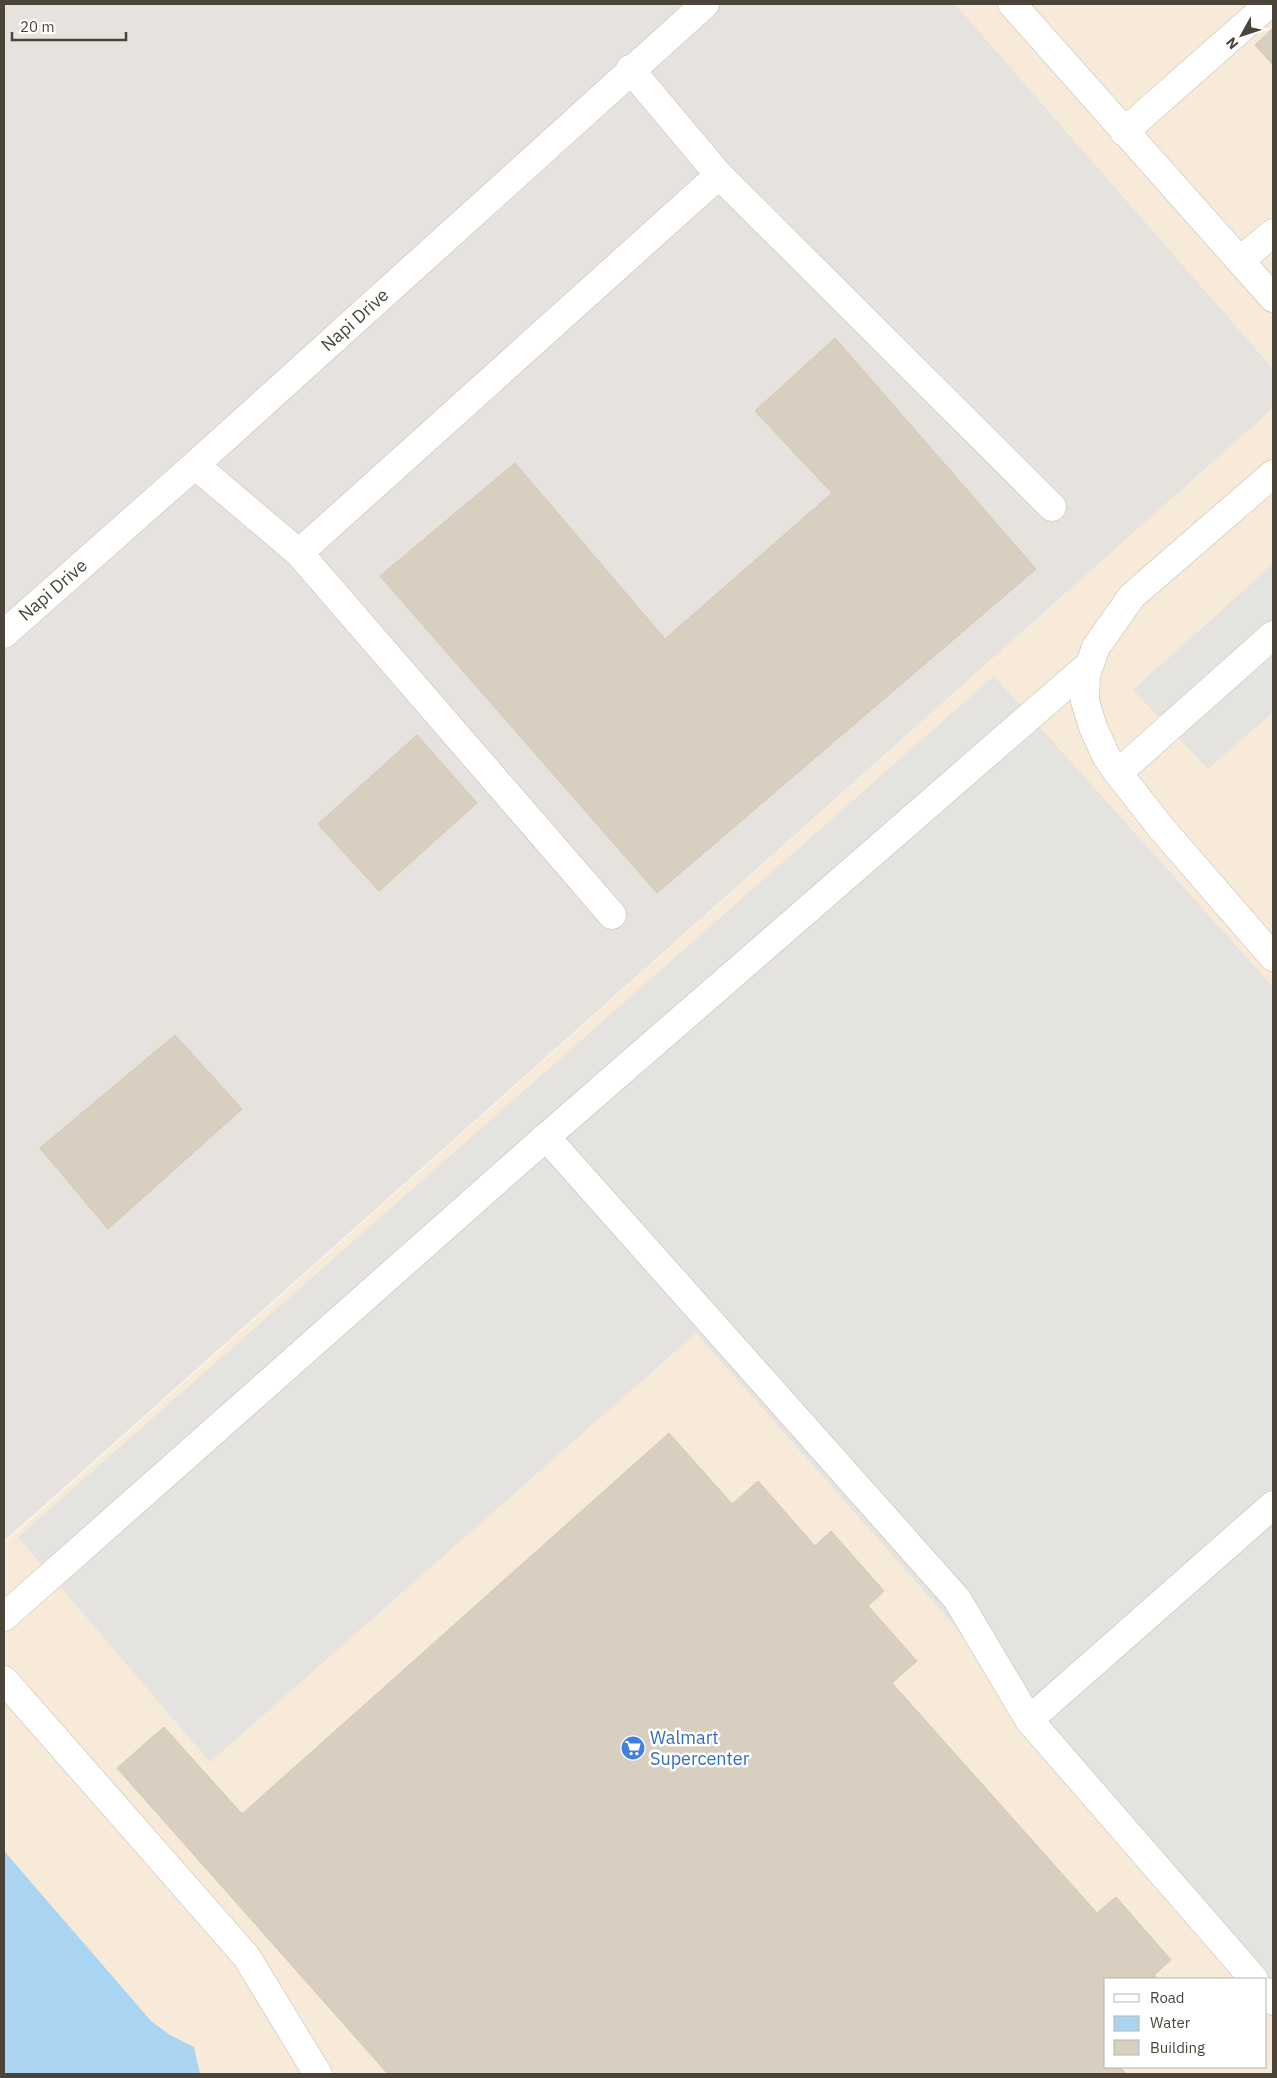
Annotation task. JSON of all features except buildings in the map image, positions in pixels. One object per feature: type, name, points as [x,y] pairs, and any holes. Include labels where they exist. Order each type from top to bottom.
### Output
[{"type":"street","name":"Napi Drive","points":[[4,634],[195,465],[630,69],[705,4]]},
{"type":"street","points":[[1012,4],[1273,298]]},
{"type":"street","points":[[1124,132],[1269,4]]},
{"type":"street","points":[[630,69],[719,175],[1052,507]]},
{"type":"street","points":[[299,553],[719,175]]},
{"type":"street","points":[[1241,260],[1273,233]]},
{"type":"street","points":[[195,465],[299,553],[612,915]]},
{"type":"street","points":[[1273,474],[1132,596],[1096,646],[1086,675],[1085,701],[1106,756],[1118,773],[1162,830],[1273,957]]},
{"type":"street","points":[[1118,773],[1273,634]]},
{"type":"street","points":[[4,1617],[546,1137],[1090,664]]},
{"type":"street","points":[[546,1137],[957,1599],[1029,1720],[1253,1978]]},
{"type":"street","points":[[1029,1720],[1273,1505]]},
{"type":"street","points":[[4,1680],[246,1956],[318,2074]]},
{"type":"shaded area","points":[[4,4],[955,4],[1273,369],[1273,408],[4,1541]]},
{"type":"shaded area","points":[[955,4],[1273,4],[1273,369]]},
{"type":"shaded area","points":[[1273,408],[1273,2074],[4,2074],[4,1544]]},
{"type":"shaded area","points":[[1273,564],[1273,712],[1208,769],[1133,690]]},
{"type":"shaded area","points":[[994,676],[1273,987],[1273,1986],[696,1333],[210,1762],[18,1537]]},
{"type":"water","points":[[4,1851],[151,2021],[170,2035],[194,2047],[200,2074],[4,2074]]},
{"type":"place","name":"Walmart Supercenter","points":[[633,1748]]}]
